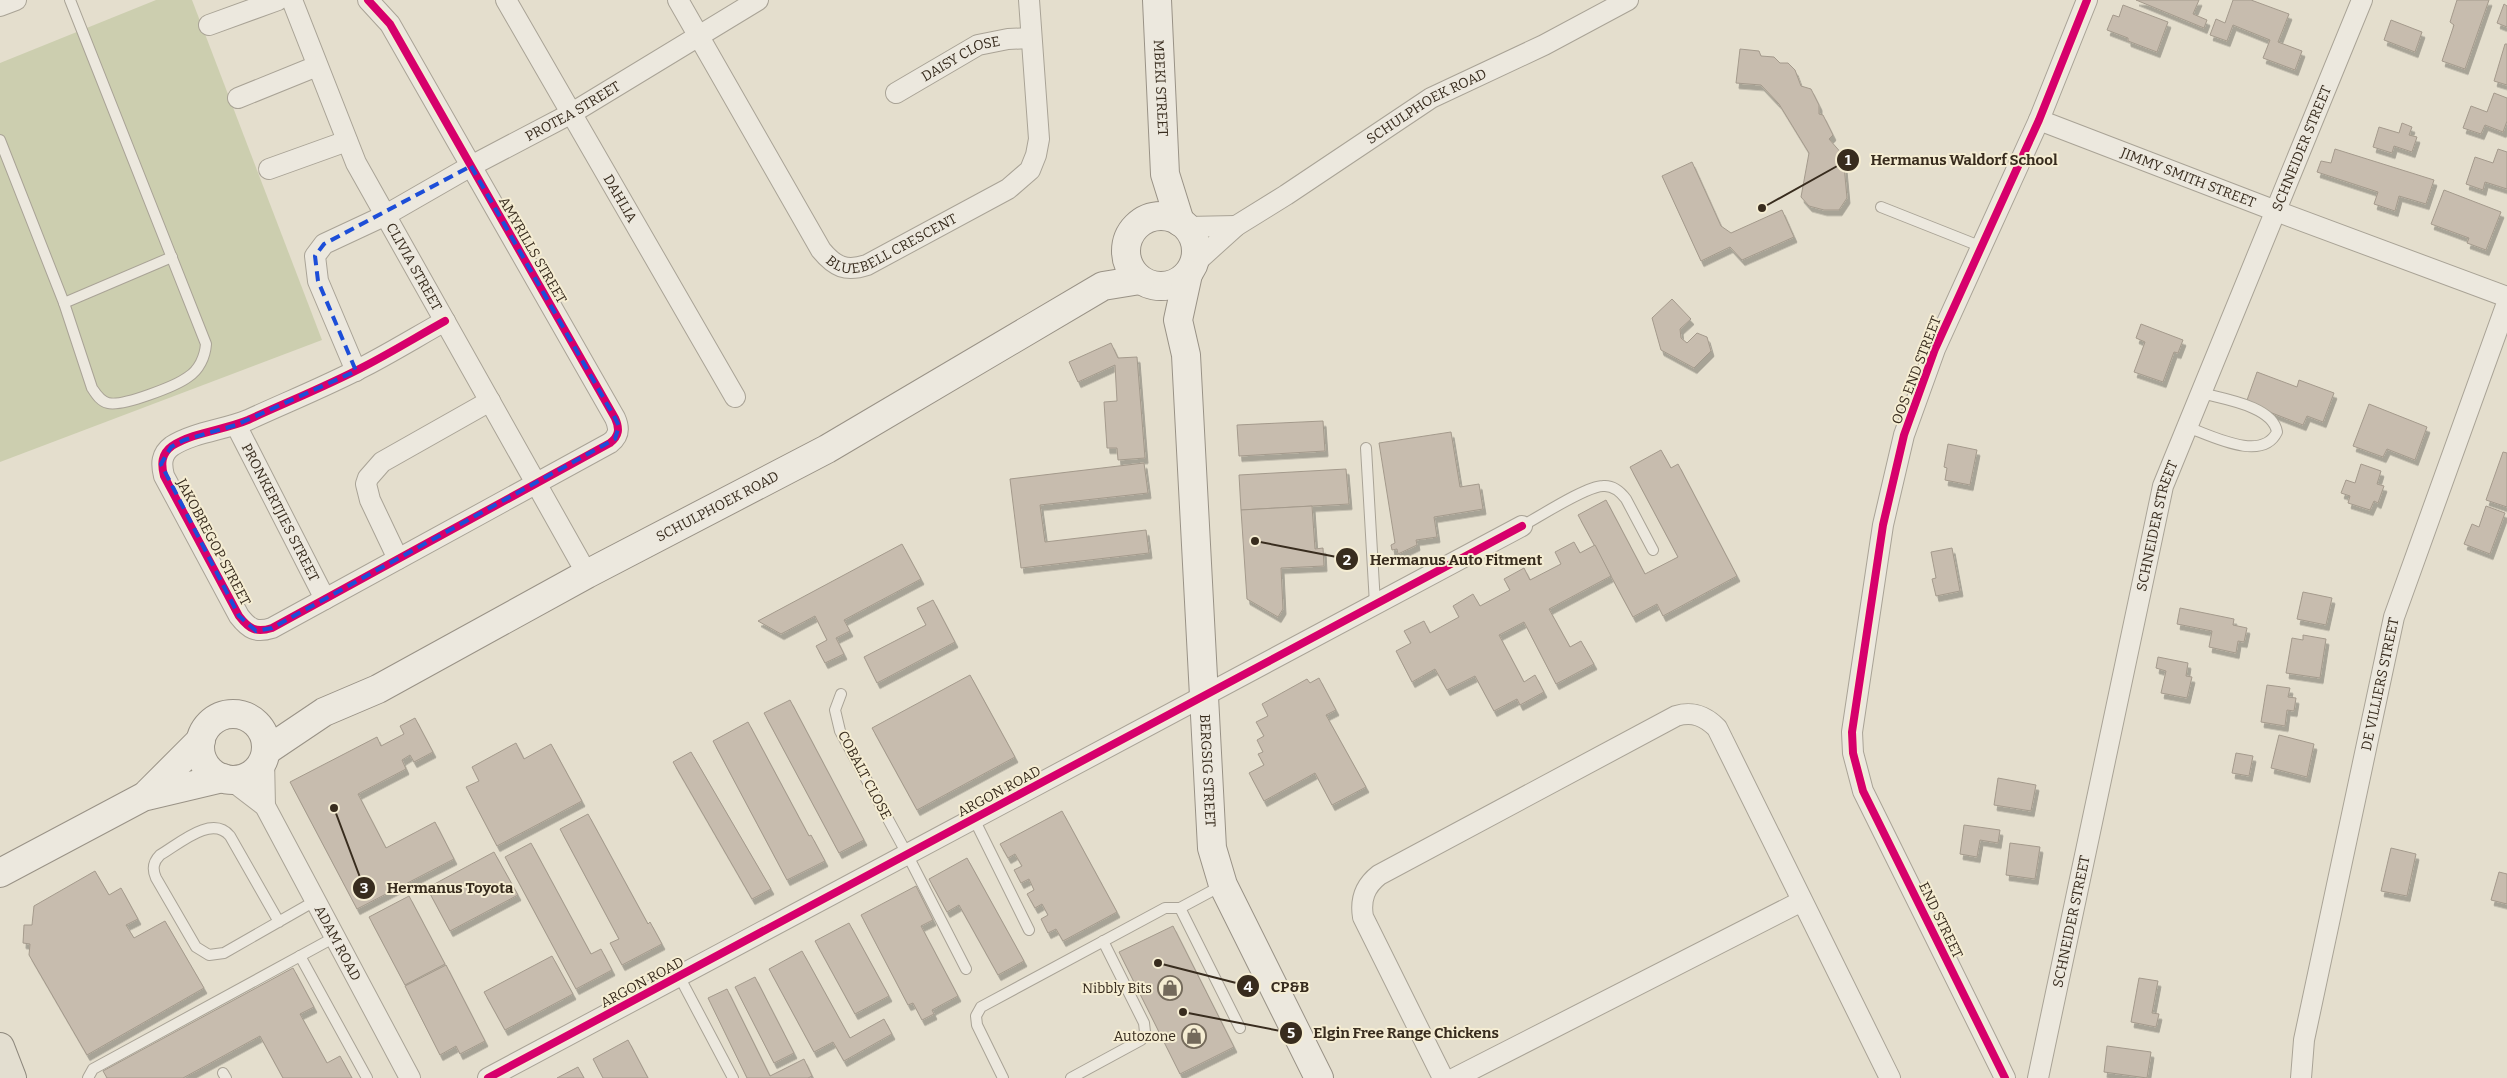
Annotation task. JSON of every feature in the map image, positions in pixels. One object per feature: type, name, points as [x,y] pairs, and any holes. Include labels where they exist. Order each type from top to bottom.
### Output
[{"type":"main road","points":[[0,1047],[12,1078]]},
{"type":"street","points":[[0,6],[16,0]]},
{"type":"street","points":[[209,26],[278,0]]},
{"type":"street","name":"CLIVIA STREET","points":[[292,0],[356,163],[384,216],[587,574]]},
{"type":"street","name":"AMYRILLS STREET","points":[[368,0],[390,24],[619,426],[618,434],[610,444],[537,484]]},
{"type":"street","name":"DAHLIA","points":[[506,0],[735,397]]},
{"type":"street","name":"BLUEBELL CRESCENT","points":[[678,0],[821,250],[836,266],[854,270],[867,266],[1008,189],[1030,170],[1036,155],[1039,139],[1030,38],[1029,0]]},
{"type":"street","name":"PROTEA STREET","points":[[356,370],[318,281],[315,256],[324,244],[384,216],[471,166],[572,114],[698,35],[758,0]]},
{"type":"street","name":"MBEKI STREET","points":[[1157,0],[1165,174],[1184,224]]},
{"type":"street","name":"SCHULPHOEK ROAD","points":[[1191,269],[1236,226],[1286,195],[1431,98],[1544,45],[1628,0]]},
{"type":"street","name":"OOS END STREET","points":[[1857,773],[1852,739],[1854,712],[1892,480],[1918,391],[1935,349],[2039,120],[2087,0]]},
{"type":"street","name":"SCHNEIDER STREET","points":[[2038,1078],[2093,826],[2160,498],[2168,471],[2362,0]]},
{"type":"street","name":"DAISY CLOSE","points":[[896,93],[978,45],[1008,39],[1030,38]]},
{"type":"street","points":[[238,98],[317,66]]},
{"type":"street","name":"JIMMY SMITH STREET","points":[[2039,120],[2507,297]]},
{"type":"street","points":[[269,169],[347,141]]},
{"type":"street","name":"MBEKI STREET","points":[[1144,220],[1165,174]]},
{"type":"street","points":[[1184,224],[1195,243],[1191,269],[1170,285],[1144,282],[1132,272],[1125,253],[1130,234],[1144,220],[1164,216],[1184,224],[1236,226]]},
{"type":"street","name":"SCHULPHOEK ROAD","points":[[1103,286],[1125,253]]},
{"type":"street","name":"BERGSIG STREET","points":[[1191,269],[1178,320],[1186,355],[1212,848],[1222,885],[1314,1074]]},
{"type":"street","name":"SCHULPHOEK ROAD","points":[[265,755],[324,712],[378,689],[587,574],[827,449],[1103,286],[1144,282]]},
{"type":"street","name":"BERGSIG STREET","points":[[1144,282],[1178,320]]},
{"type":"street","name":"DE VILLIERS STREET","points":[[2301,1078],[2304,1040],[2394,617],[2507,303]]},
{"type":"street","name":"JAKOBREGOP STREET","points":[[445,321],[356,370],[236,425],[184,440],[171,447],[162,458],[161,464],[164,476],[239,616],[250,628],[256,631],[272,628],[537,484]]},
{"type":"street","points":[[398,559],[370,500],[366,484],[368,478],[382,462],[490,401]]},
{"type":"street","name":"PRONKERTJIES STREET","points":[[236,425],[325,599]]},
{"type":"street","name":"ARGON ROAD","points":[[488,1078],[1522,526]]},
{"type":"street","name":"SCHULPHOEK ROAD","points":[[244,715],[288,716],[324,712]]},
{"type":"street","points":[[143,797],[251,775],[265,755],[266,740],[262,729],[244,715],[235,713],[217,718],[204,731],[201,740],[202,759],[214,774],[227,779]]},
{"type":"street","points":[[1443,1078],[1363,917],[1363,900],[1368,886],[1379,875],[1676,716],[1696,714],[1704,717],[1717,728],[1890,1078]]},
{"type":"street","points":[[0,873],[143,797],[169,774],[201,740]]},
{"type":"street","name":"ADAM ROAD","points":[[265,755],[265,806]]},
{"type":"street","name":"END STREET","points":[[1857,773],[1871,808],[2005,1078]]},
{"type":"street","name":"ADAM ROAD","points":[[227,779],[265,806],[410,1078]]},
{"type":"street","points":[[1455,1078],[1802,901]]},
{"type":"lane","points":[[0,140],[64,303],[92,388],[102,400],[110,404],[122,403],[176,384],[190,376],[200,364],[205,354],[206,344],[70,0]]},
{"type":"lane","points":[[1881,207],[1982,247]]},
{"type":"lane","points":[[64,303],[172,257]]},
{"type":"lane","points":[[2187,427],[2224,440],[2255,448],[2270,443],[2276,432],[2273,423],[2262,413],[2243,404],[2201,393]]},
{"type":"lane","points":[[1366,448],[1375,604]]},
{"type":"lane","points":[[1522,526],[1594,488],[1611,486],[1626,499],[1653,550]]},
{"type":"lane","name":"COBALT CLOSE","points":[[841,694],[835,710],[840,731],[907,854],[966,969]]},
{"type":"lane","points":[[974,819],[1030,930]]},
{"type":"lane","points":[[279,922],[230,836],[220,828],[208,827],[160,855],[155,861],[153,870],[156,878],[196,947],[202,952],[214,956],[224,953],[279,922],[315,901]]},
{"type":"lane","points":[[1003,1078],[977,1026],[976,1016],[981,1007],[1165,908],[1180,908],[1222,885]]},
{"type":"lane","points":[[1180,908],[1240,1028]]},
{"type":"lane","points":[[88,1078],[92,1068],[335,937]]},
{"type":"lane","points":[[1071,1078],[1141,1040],[1145,1032],[1144,1023],[1103,941]]},
{"type":"lane","points":[[300,956],[367,1078]]},
{"type":"lane","points":[[679,976],[733,1078]]},
{"type":"highlighted area","points":[[471,166],[615,418],[619,426],[615,439],[272,628],[256,631],[239,616],[161,464],[171,447],[184,440],[236,425],[356,371],[318,281],[315,256],[324,244]]},
{"type":"green space","points":[[156,0],[192,0],[322,340],[0,462],[0,63]]},
{"type":"building","points":[[2136,0],[2199,0],[2193,14],[2207,20],[2204,28]]},
{"type":"building","points":[[2233,0],[2251,0],[2289,14],[2278,42],[2302,51],[2295,70],[2263,58],[2270,40],[2233,25],[2227,41],[2210,35],[2216,19],[2225,23]]},
{"type":"building","points":[[2457,0],[2489,0],[2465,69],[2442,61],[2454,25],[2450,22]]},
{"type":"building","points":[[2504,4],[2507,6],[2507,27],[2497,23]]},
{"type":"building","points":[[2123,5],[2168,22],[2157,52],[2128,41],[2128,38],[2107,30],[2113,15],[2119,17]]},
{"type":"building","points":[[2391,20],[2422,32],[2415,52],[2384,40]]},
{"type":"building","points":[[2505,44],[2507,44],[2507,85],[2494,81]]},
{"type":"building","points":[[1740,49],[1759,51],[1761,56],[1774,57],[1780,63],[1788,63],[1795,70],[1801,86],[1811,89],[1819,105],[1819,114],[1823,115],[1833,135],[1829,139],[1843,155],[1847,198],[1839,210],[1824,210],[1809,206],[1801,197],[1809,153],[1779,104],[1761,85],[1736,83]]},
{"type":"building","points":[[2494,93],[2507,98],[2507,121],[2503,132],[2485,125],[2481,134],[2463,128],[2471,106],[2487,112]]},
{"type":"building","points":[[2402,123],[2412,127],[2409,135],[2417,137],[2412,152],[2394,146],[2392,153],[2373,147],[2379,127],[2399,133]]},
{"type":"building","points":[[2335,149],[2434,180],[2426,204],[2399,196],[2395,211],[2374,204],[2378,192],[2317,172],[2321,161],[2331,163]]},
{"type":"building","points":[[2498,149],[2507,152],[2507,189],[2485,182],[2483,190],[2466,184],[2475,157],[2493,163]]},
{"type":"building","points":[[1692,162],[1721,226],[1731,233],[1782,210],[1794,237],[1742,260],[1730,247],[1701,261],[1662,176]]},
{"type":"building","points":[[2444,190],[2501,212],[2486,250],[2467,243],[2469,238],[2431,224]]},
{"type":"building","points":[[1672,299],[1691,319],[1680,329],[1681,338],[1687,343],[1697,333],[1707,337],[1711,351],[1694,368],[1661,350],[1652,318]]},
{"type":"building","points":[[2141,324],[2183,340],[2178,353],[2174,352],[2163,382],[2134,372],[2145,342],[2136,338]]},
{"type":"building","points":[[1111,343],[1118,358],[1137,357],[1145,458],[1118,460],[1117,448],[1107,448],[1104,402],[1117,401],[1115,365],[1078,382],[1069,362]]},
{"type":"building","points":[[2257,372],[2297,387],[2299,380],[2334,393],[2323,422],[2307,416],[2303,425],[2246,403]]},
{"type":"building","points":[[2369,404],[2427,427],[2415,460],[2387,449],[2383,457],[2353,446]]},
{"type":"building","points":[[1323,421],[1325,451],[1239,456],[1237,425]]},
{"type":"building","points":[[1451,432],[1460,487],[1479,484],[1483,509],[1434,517],[1437,537],[1416,540],[1417,545],[1398,554],[1397,549],[1392,550],[1391,545],[1395,543],[1379,443]]},
{"type":"building","points":[[1948,444],[1977,450],[1970,485],[1945,480],[1947,468],[1944,467]]},
{"type":"building","points":[[1661,450],[1671,468],[1678,464],[1737,576],[1663,616],[1657,604],[1633,617],[1578,515],[1606,500],[1645,574],[1678,557],[1630,467]]},
{"type":"building","points":[[2503,452],[2507,453],[2507,507],[2486,500]]},
{"type":"building","points":[[1144,463],[1148,493],[1040,505],[1045,542],[1146,530],[1149,553],[1021,568],[1010,479]]},
{"type":"building","points":[[2361,464],[2381,471],[2377,484],[2384,486],[2378,503],[2374,501],[2370,510],[2348,503],[2350,496],[2341,493],[2346,480],[2355,483]]},
{"type":"building","points":[[1346,469],[1349,504],[1241,510],[1239,475]]},
{"type":"building","points":[[1312,506],[1315,549],[1323,548],[1324,566],[1281,568],[1283,609],[1278,617],[1247,599],[1241,510]]},
{"type":"building","points":[[2486,506],[2505,513],[2490,554],[2464,544],[2472,524],[2479,527]]},
{"type":"building","points":[[1574,542],[1580,553],[1595,545],[1611,576],[1549,609],[1570,647],[1581,641],[1594,664],[1556,684],[1524,622],[1499,635],[1524,682],[1535,675],[1544,692],[1520,705],[1517,699],[1494,711],[1475,676],[1447,690],[1435,669],[1412,682],[1396,651],[1411,643],[1404,631],[1424,621],[1430,633],[1459,617],[1453,606],[1473,594],[1480,606],[1510,590],[1504,579],[1524,568],[1530,580],[1561,564],[1555,552]]},
{"type":"building","points":[[902,544],[921,579],[844,620],[850,631],[836,638],[844,654],[825,663],[816,646],[827,640],[815,616],[781,634],[758,621]]},
{"type":"building","points":[[1952,548],[1960,591],[1936,596],[1932,579],[1936,578],[1931,552]]},
{"type":"building","points":[[2303,592],[2332,598],[2326,625],[2297,619]]},
{"type":"building","points":[[933,600],[955,642],[877,683],[864,657],[926,625],[917,608]]},
{"type":"building","points":[[2180,608],[2234,619],[2233,625],[2247,628],[2244,642],[2238,641],[2236,653],[2209,647],[2212,631],[2177,624]]},
{"type":"building","points":[[2303,635],[2326,639],[2320,678],[2286,673],[2292,638],[2303,640]]},
{"type":"building","points":[[2158,657],[2188,663],[2186,676],[2192,677],[2187,698],[2161,693],[2166,671],[2156,668]]},
{"type":"building","points":[[970,675],[1015,757],[917,810],[872,728]]},
{"type":"building","points":[[1319,678],[1336,710],[1326,715],[1366,787],[1332,805],[1315,773],[1264,801],[1249,773],[1264,765],[1258,754],[1263,752],[1257,740],[1264,736],[1256,722],[1268,716],[1262,704],[1307,679],[1310,683]]},
{"type":"building","points":[[2267,685],[2290,688],[2288,697],[2296,698],[2294,711],[2287,710],[2285,726],[2261,722]]},
{"type":"building","points":[[790,700],[864,840],[839,853],[764,713]]},
{"type":"building","points":[[415,718],[433,752],[414,762],[410,755],[402,760],[406,769],[358,794],[386,848],[435,822],[454,859],[357,909],[290,782],[377,737],[381,746],[404,734],[400,726]]},
{"type":"building","points":[[748,722],[809,836],[811,835],[825,861],[787,880],[713,741]]},
{"type":"building","points":[[2279,735],[2314,744],[2307,777],[2271,768]]},
{"type":"building","points":[[516,743],[524,759],[551,744],[582,801],[497,846],[466,787],[479,781],[472,767]]},
{"type":"building","points":[[691,752],[771,889],[752,899],[673,762]]},
{"type":"building","points":[[2236,753],[2253,756],[2249,776],[2232,773]]},
{"type":"building","points":[[1998,778],[2036,785],[2031,811],[1994,805]]},
{"type":"building","points":[[1062,811],[1117,912],[1063,941],[1056,929],[1048,933],[1041,919],[1048,915],[1042,904],[1035,908],[1027,894],[1034,890],[1029,879],[1021,883],[1014,870],[1022,866],[1015,854],[1008,858],[1000,844]]},
{"type":"building","points":[[588,814],[648,924],[650,922],[662,944],[622,965],[610,943],[619,939],[560,829]]},
{"type":"building","points":[[1964,825],[2000,830],[1998,843],[1980,840],[1977,857],[1960,854]]},
{"type":"building","points":[[531,843],[591,954],[601,949],[612,970],[576,989],[505,857]]},
{"type":"building","points":[[2010,843],[2040,847],[2035,879],[2006,875]]},
{"type":"building","points":[[2391,848],[2416,854],[2407,896],[2381,891]]},
{"type":"building","points":[[494,852],[518,895],[450,931],[427,888]]},
{"type":"building","points":[[967,858],[1024,961],[998,975],[959,905],[947,912],[929,879]]},
{"type":"building","points":[[95,871],[109,895],[121,888],[138,919],[126,925],[134,938],[165,921],[204,988],[87,1055],[29,955],[30,944],[23,943],[24,925],[32,925],[34,906]]},
{"type":"building","points":[[2499,872],[2507,874],[2507,904],[2491,900]]},
{"type":"building","points":[[916,886],[933,920],[921,926],[958,996],[932,1010],[934,1014],[922,1020],[913,1003],[908,1005],[861,915]]},
{"type":"building","points":[[409,896],[445,964],[405,985],[369,917]]},
{"type":"building","points":[[849,923],[889,996],[855,1014],[815,941]]},
{"type":"building","points":[[1173,926],[1234,1047],[1180,1074],[1119,952]]},
{"type":"building","points":[[802,951],[850,1038],[884,1019],[892,1034],[844,1061],[833,1042],[814,1052],[769,969]]},
{"type":"building","points":[[552,956],[573,994],[505,1030],[484,992]]},
{"type":"building","points":[[446,965],[485,1041],[460,1054],[456,1046],[440,1055],[405,986]]},
{"type":"building","points":[[293,968],[314,1007],[300,1014],[327,1063],[340,1056],[352,1078],[283,1078],[260,1036],[183,1078],[107,1078],[103,1071]]},
{"type":"building","points":[[755,977],[794,1053],[774,1063],[735,987]]},
{"type":"building","points":[[2139,978],[2158,981],[2152,1013],[2159,1014],[2156,1027],[2131,1022]]},
{"type":"building","points":[[727,989],[770,1076],[804,1059],[812,1076],[808,1078],[747,1078],[708,998]]},
{"type":"building","points":[[628,1040],[648,1078],[603,1078],[593,1059]]},
{"type":"building","points":[[2107,1046],[2151,1052],[2147,1078],[2104,1072]]},
{"type":"building","points":[[578,1067],[584,1078],[557,1078]]},
{"type":"cycle path","points":[[368,0],[390,24],[615,418],[618,432],[610,443],[272,628],[253,629],[239,616],[164,476],[162,463],[166,452],[172,446],[190,437],[248,420],[336,380],[375,361],[445,321]]},
{"type":"cycle path","points":[[2005,1078],[1863,791],[1853,753],[1852,732],[1883,525],[1904,435],[1935,349],[2039,120],[2087,0]]},
{"type":"cycle path","points":[[488,1078],[1522,526]]},
{"type":"place","name":"Hermanus Waldorf School","points":[[1762,208]]},
{"type":"place","name":"Hermanus Auto Fitment","points":[[1255,541]]},
{"type":"place","name":"Hermanus Toyota","points":[[334,808]]},
{"type":"place","name":"CP&B","points":[[1158,963]]},
{"type":"place","name":"Nibbly Bits","points":[[1170,988]]},
{"type":"place","name":"Elgin Free Range Chickens","points":[[1183,1012]]},
{"type":"place","name":"Autozone","points":[[1194,1036]]}]
